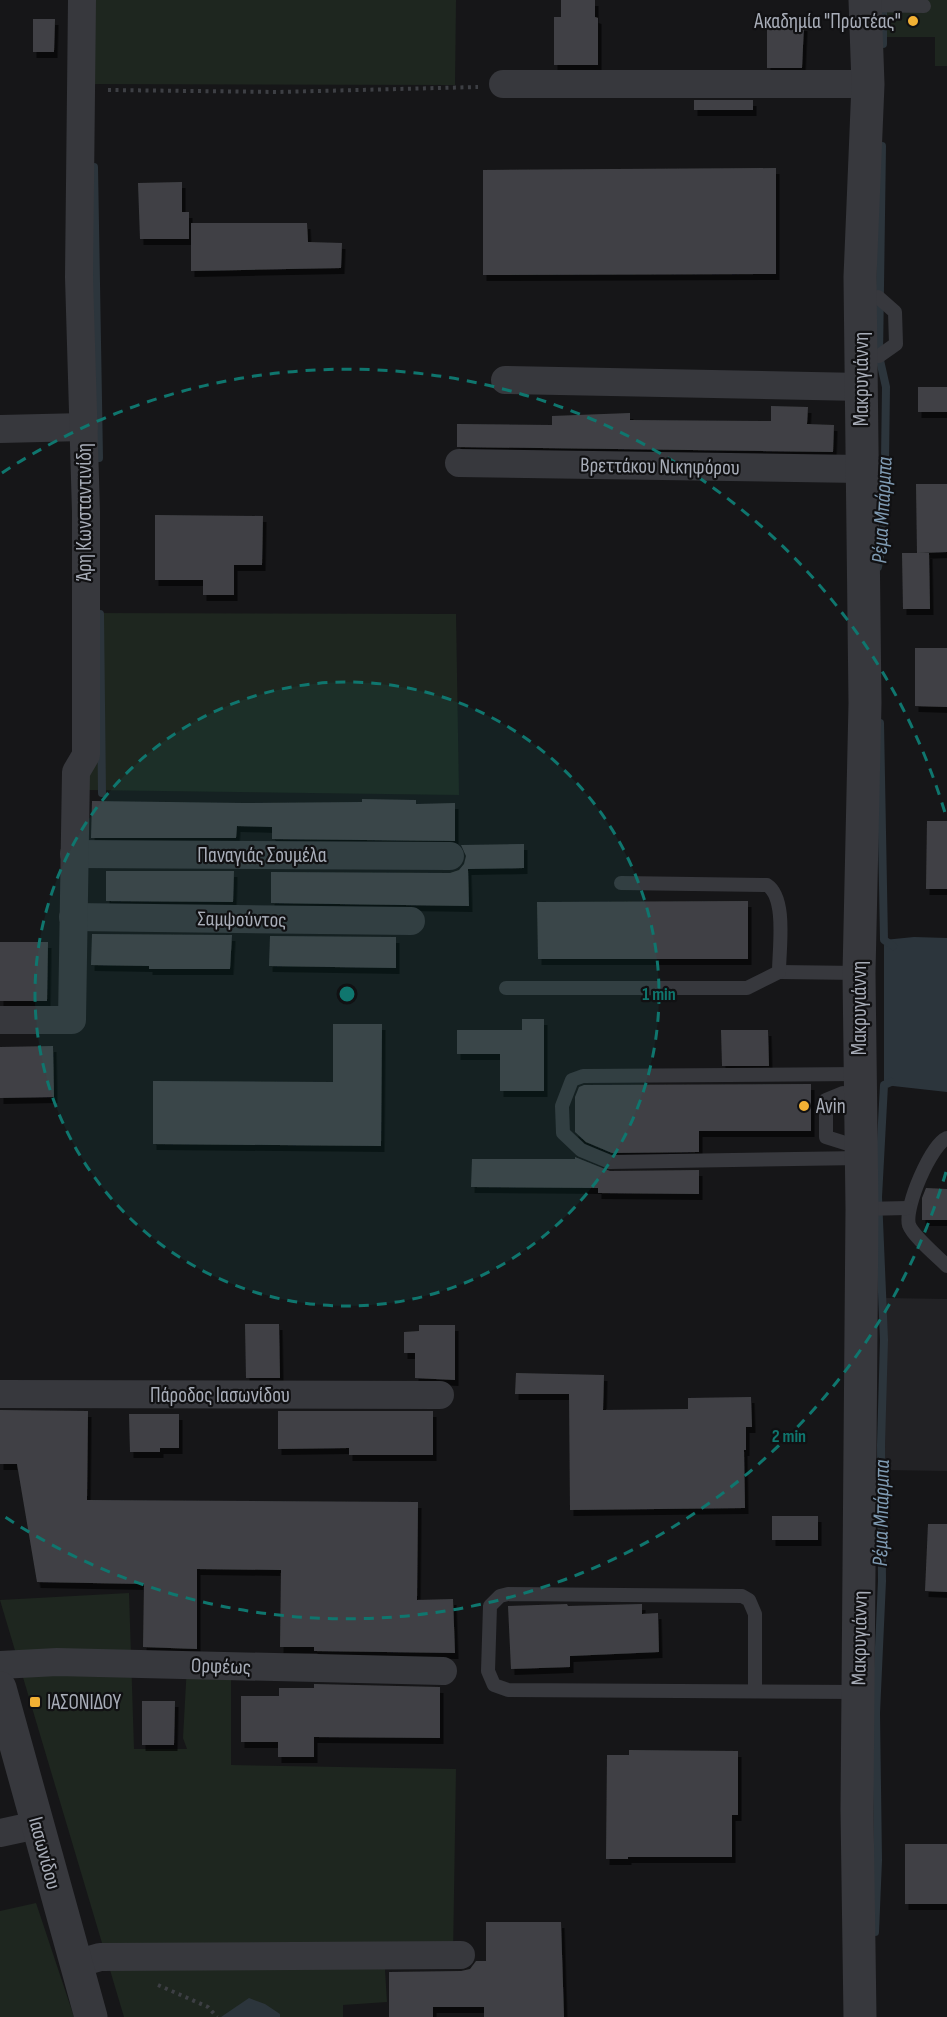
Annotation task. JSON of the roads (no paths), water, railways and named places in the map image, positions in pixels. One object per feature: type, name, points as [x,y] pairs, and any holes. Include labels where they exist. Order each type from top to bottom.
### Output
[{"type":"street","name":"Άρη Κωνσταντινίδη","points":[[0,1020],[72,1020],[76,772],[86,755],[84,427],[79,277],[82,0]]},
{"type":"street","name":"Μακρυγιάννη","points":[[860,2017],[859,1692],[862,1209],[861,1153],[851,1084],[859,973],[865,704],[860,277],[868,84],[866,3]]},
{"type":"street","points":[[503,84],[868,84]]},
{"type":"street","points":[[505,380],[862,387]]},
{"type":"street","points":[[0,429],[84,427]]},
{"type":"street","name":"Βρεττάκου Νικηφόρου","points":[[459,463],[861,469]]},
{"type":"street","name":"Παναγιάς Σουμέλα","points":[[74,854],[450,856]]},
{"type":"street","name":"Σαμψούντος","points":[[73,917],[411,921]]},
{"type":"street","name":"Πάροδος Ιασωνίδου","points":[[0,1394],[440,1395]]},
{"type":"street","name":"Ορφέως","points":[[0,1665],[57,1662],[443,1671]]},
{"type":"street","name":"Ιασωνίδου","points":[[0,1688],[91,2017]]},
{"type":"street","points":[[0,1833],[37,1825]]},
{"type":"street","points":[[76,1964],[100,1957],[460,1955]]},
{"type":"lane","points":[[866,3],[924,6]]},
{"type":"lane","points":[[878,297],[895,312],[896,344],[879,356]]},
{"type":"lane","points":[[621,883],[767,885],[774,889],[779,903],[779,972]]},
{"type":"lane","points":[[506,988],[747,988],[779,972],[859,973]]},
{"type":"lane","points":[[851,1084],[583,1076],[572,1080],[562,1106],[562,1133],[581,1150],[610,1162],[861,1153]]},
{"type":"lane","points":[[947,1138],[935,1148],[908,1208],[911,1229],[947,1266]]},
{"type":"lane","points":[[862,1209],[908,1208]]},
{"type":"lane","points":[[755,1690],[755,1614],[749,1600],[742,1596],[508,1594],[500,1596],[490,1606],[488,1671],[494,1685],[501,1689],[859,1692]]},
{"type":"waterway","name":"Ρέμα Μπάρμπα","points":[[883,2],[883,44]]},
{"type":"waterway","name":"Ρέμα Μπάρμπα","points":[[878,567],[884,534],[886,387],[879,356],[882,146]]},
{"type":"waterway","points":[[94,167],[99,458]]},
{"type":"waterway","points":[[100,614],[102,793]]},
{"type":"waterway","name":"Ρέμα Μπάρμπα","points":[[880,723],[884,940],[893,946]]},
{"type":"waterway","name":"Ρέμα Μπάρμπα","points":[[875,1932],[878,1860],[876,1713],[882,1581],[881,1445],[884,1340],[878,1197],[884,1085],[891,1082]]},
{"type":"place","name":"Ακαδημία \"Πρωτέας\"","points":[[913,21]]},
{"type":"place","name":"Avin","points":[[804,1106]]},
{"type":"place","name":"ΙΑΣΟΝΙΔΟΥ","points":[[35,1702]]}]
